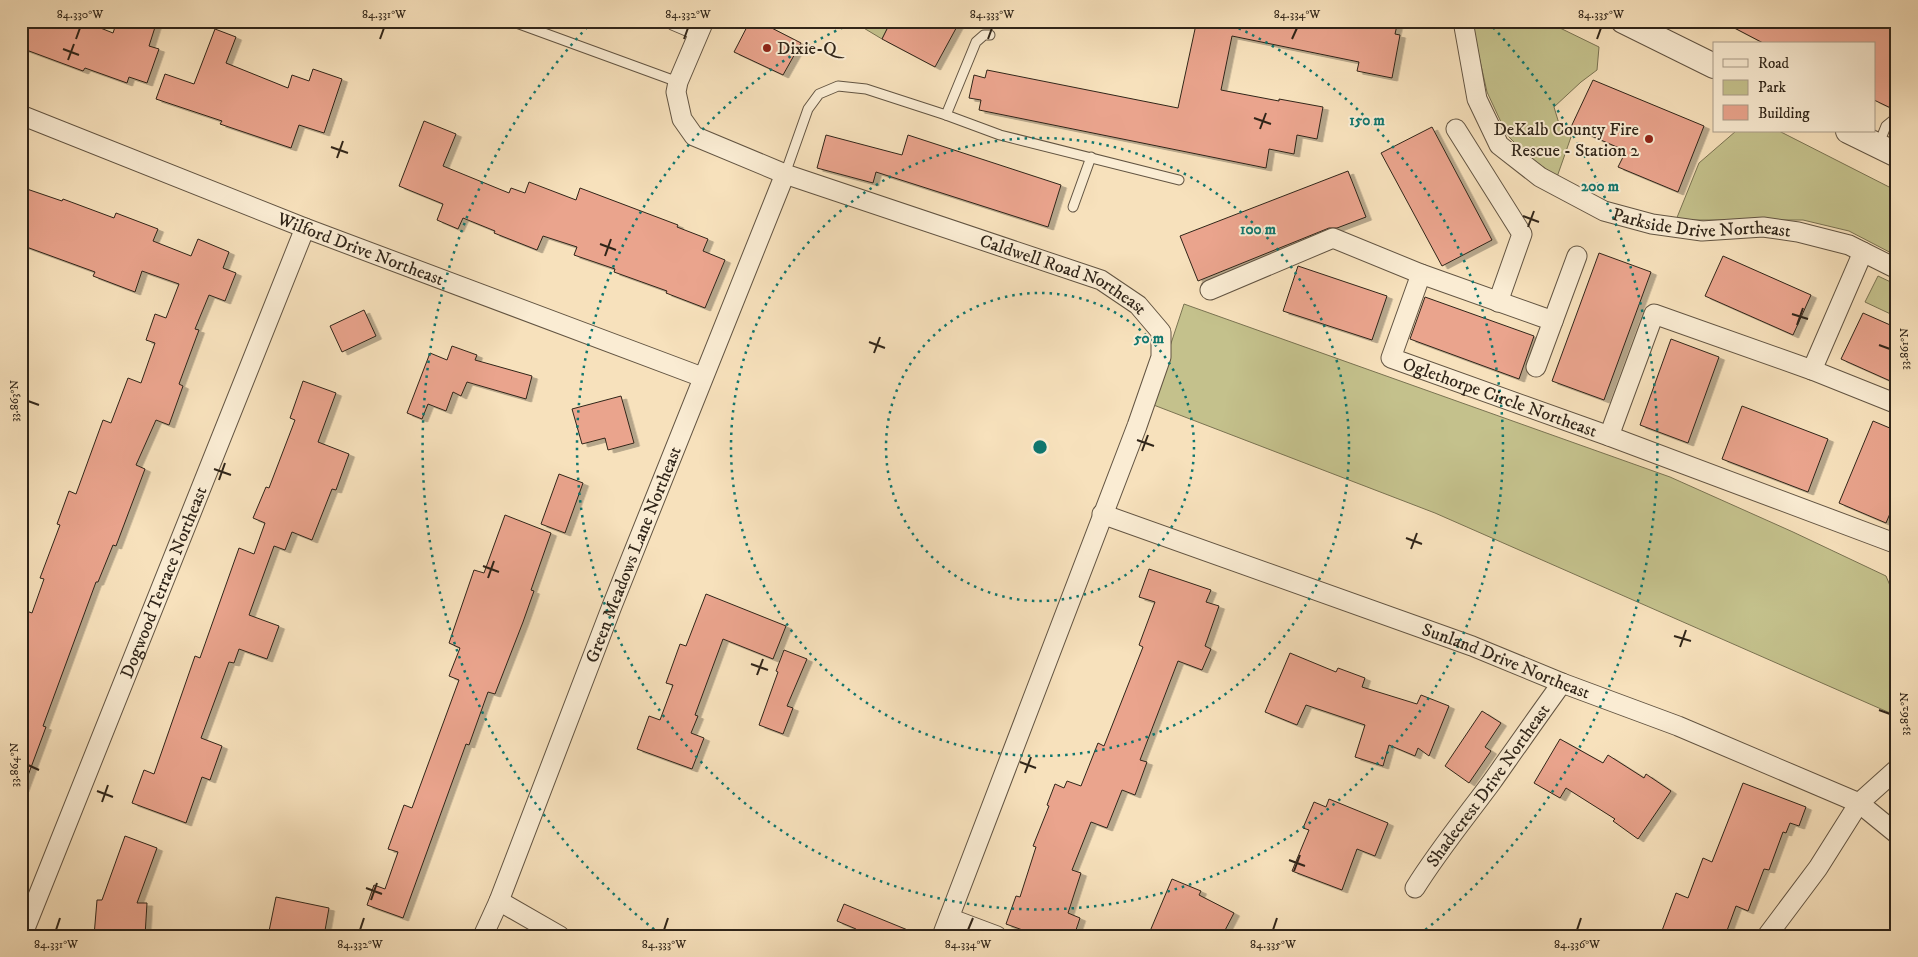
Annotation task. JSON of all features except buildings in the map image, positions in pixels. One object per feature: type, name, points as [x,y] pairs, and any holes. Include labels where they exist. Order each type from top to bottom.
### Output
[{"type":"street","name":"Parkside Drive Northeast","points":[[1463,21],[1477,99],[1499,145],[1540,176],[1604,211],[1652,224],[1702,231],[1772,228],[1849,245],[1897,269]]},
{"type":"street","points":[[1623,21],[1713,66]]},
{"type":"street","name":"Caldwell Road Northeast","points":[[701,29],[678,82],[676,92],[682,119],[694,136],[785,174],[1101,280],[1138,304],[1161,332],[1161,357],[1137,426],[942,936]]},
{"type":"street","name":"Wilford Drive Northeast","points":[[21,115],[304,228],[702,377]]},
{"type":"street","points":[[1456,129],[1522,234],[1498,302]]},
{"type":"street","points":[[1850,132],[1887,151]]},
{"type":"street","name":"Green Meadows Lane Northeast","points":[[483,936],[499,901],[702,377],[785,174]]},
{"type":"street","name":"Dogwood Terrace Northeast","points":[[22,936],[304,228]]},
{"type":"street","points":[[1210,290],[1333,238],[1421,274],[1553,321]]},
{"type":"street","points":[[1812,370],[1863,252]]},
{"type":"street","points":[[1536,367],[1577,256]]},
{"type":"street","name":"Oglethorpe Circle Northeast","points":[[1421,274],[1391,358],[1609,436],[1897,544]]},
{"type":"street","name":"Oglethorpe Circle Northeast","points":[[1609,436],[1654,314],[1812,370],[1897,404]]},
{"type":"street","name":"Sunland Drive Northeast","points":[[1102,514],[1472,646],[1562,683],[1678,726],[1860,803],[1897,834]]},
{"type":"street","name":"Shadecrest Drive Northeast","points":[[1414,888],[1434,857],[1491,783],[1562,683]]},
{"type":"street","points":[[1767,936],[1818,868],[1860,803],[1897,769]]},
{"type":"street","points":[[499,901],[560,936]]},
{"type":"street","points":[[949,918],[997,936]]},
{"type":"lane","points":[[511,21],[678,82]]},
{"type":"lane","points":[[672,25],[701,29]]},
{"type":"lane","points":[[946,115],[976,42],[984,35],[990,35]]},
{"type":"lane","points":[[785,174],[808,109],[819,94],[838,86],[866,89],[1000,135],[1179,180]]},
{"type":"lane","points":[[1887,151],[1886,126],[1897,117]]},
{"type":"lane","points":[[1073,206],[1091,157]]},
{"type":"green space","points":[[852,21],[891,21],[882,39]]},
{"type":"green space","points":[[1471,21],[1541,21],[1599,47],[1597,70],[1554,107],[1560,127],[1571,137],[1557,177],[1528,156],[1507,135],[1487,92]]},
{"type":"green space","points":[[1735,132],[1781,132],[1897,191],[1897,256],[1849,231],[1803,220],[1676,220],[1699,163]]},
{"type":"green space","points":[[1878,276],[1897,285],[1897,317],[1865,302]]},
{"type":"green space","points":[[1184,304],[1670,477],[1886,576],[1897,602],[1897,716],[1435,513],[1151,404]]},
{"type":"place","name":"Dixie-Q","points":[[767,48]]},
{"type":"place","name":"DeKalb County Fire Rescue - Station 2","points":[[1649,139]]}]
